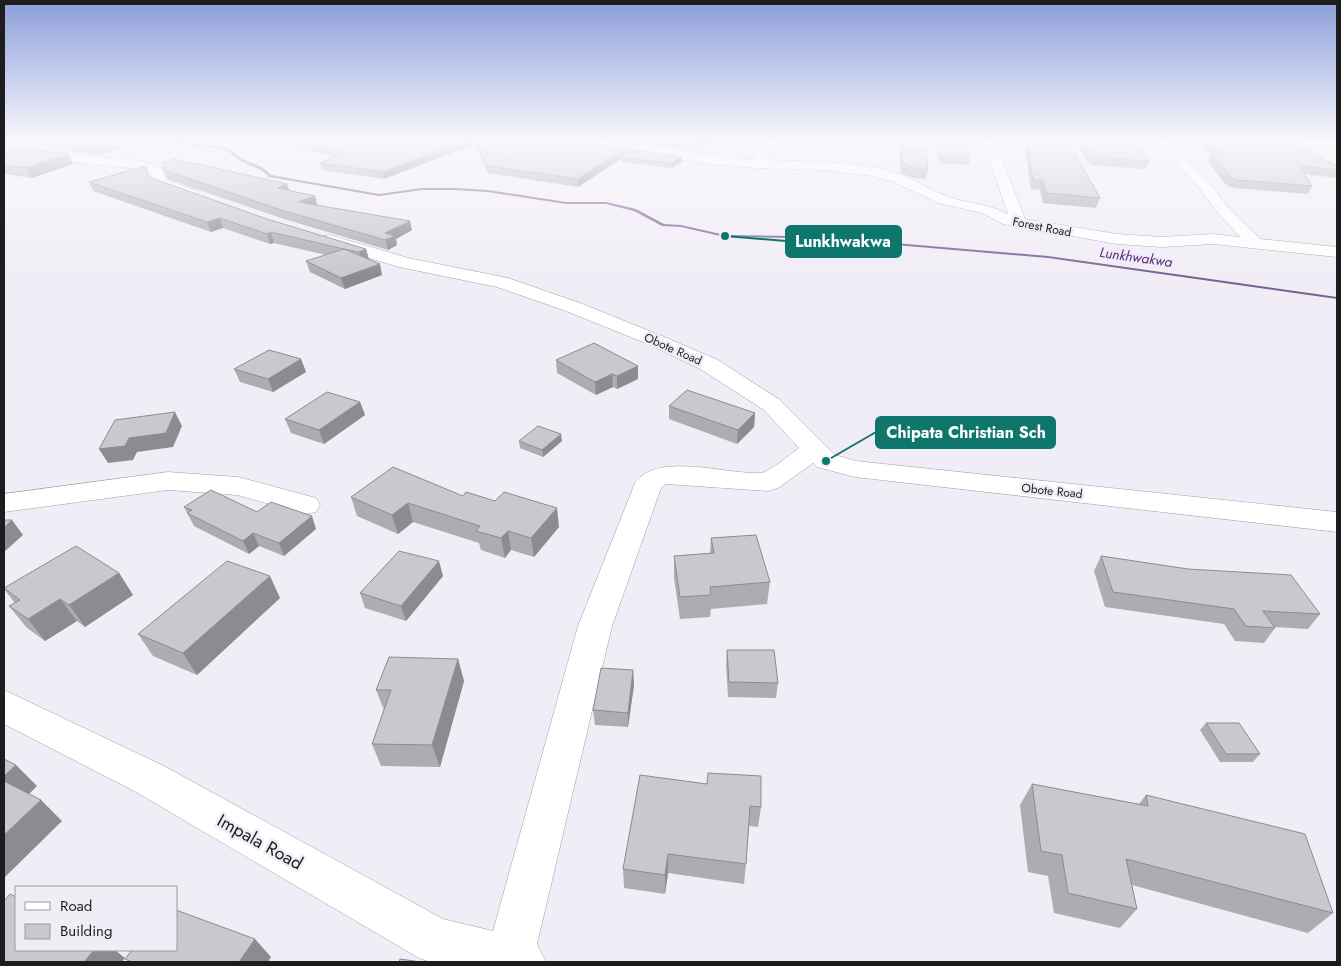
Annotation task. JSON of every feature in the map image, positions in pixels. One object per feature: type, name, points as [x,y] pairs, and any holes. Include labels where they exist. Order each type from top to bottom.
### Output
[{"type":"street","points":[[170,186],[214,202]]},
{"type":"street","name":"Forest Road","points":[[914,186],[943,200],[987,209],[1000,218],[1019,223],[1142,242],[1204,239],[1337,252]]},
{"type":"street","points":[[1006,186],[1019,223]]},
{"type":"street","points":[[1205,186],[1222,209],[1256,244]]},
{"type":"street","name":"Obote Road","points":[[314,235],[404,263],[501,282],[573,307],[655,340],[710,365],[772,405],[826,461],[855,470],[1337,522]]},
{"type":"street","points":[[516,961],[595,626],[649,483],[660,476],[677,475],[768,482],[814,450]]},
{"type":"street","points":[[4,503],[74,492],[168,481],[238,486],[306,505]]},
{"type":"street","name":"Impala Road","points":[[4,706],[150,779],[436,941],[516,961]]},
{"type":"building","points":[[101,186],[175,186],[267,219],[366,249],[359,252],[271,232],[267,234],[220,218],[207,222]]},
{"type":"building","points":[[211,186],[282,186],[277,188],[315,196],[298,202],[410,221],[385,233],[395,236],[385,240],[281,210]]},
{"type":"building","points":[[1044,186],[1093,186],[1100,198],[1046,193]]},
{"type":"building","points":[[344,249],[380,264],[341,278],[306,261]]},
{"type":"building","points":[[594,343],[638,366],[617,376],[612,374],[595,382],[556,360]]},
{"type":"building","points":[[269,350],[301,359],[268,379],[234,369]]},
{"type":"building","points":[[687,390],[755,413],[738,430],[669,406]]},
{"type":"building","points":[[327,392],[360,402],[319,430],[285,419]]},
{"type":"building","points":[[175,412],[166,433],[129,438],[125,446],[99,449],[115,420]]},
{"type":"building","points":[[538,426],[561,434],[542,450],[519,441]]},
{"type":"building","points":[[393,467],[463,496],[466,492],[495,501],[504,492],[557,508],[531,538],[508,531],[501,538],[476,531],[480,526],[408,503],[392,515],[351,497]]},
{"type":"building","points":[[211,490],[257,512],[271,502],[312,516],[279,543],[253,533],[243,541],[187,513],[192,510],[184,507]]},
{"type":"building","points":[[4,520],[12,520],[4,528]]},
{"type":"building","points":[[756,535],[770,582],[710,587],[711,595],[680,597],[674,556],[714,553],[711,538]]},
{"type":"building","points":[[76,546],[119,573],[69,605],[60,599],[28,619],[9,606],[20,600],[4,588]]},
{"type":"building","points":[[399,551],[439,561],[401,606],[360,593]]},
{"type":"building","points":[[1101,556],[1188,569],[1291,575],[1320,614],[1263,611],[1275,628],[1246,626],[1234,609],[1113,592]]},
{"type":"building","points":[[227,561],[270,576],[183,653],[138,634]]},
{"type":"building","points":[[727,650],[774,650],[778,683],[729,682]]},
{"type":"building","points":[[389,657],[458,659],[432,745],[372,744],[391,690],[376,690]]},
{"type":"building","points":[[601,668],[633,670],[628,713],[593,710]]},
{"type":"building","points":[[1206,723],[1239,723],[1260,754],[1226,754]]},
{"type":"building","points":[[4,759],[16,765],[4,776]]},
{"type":"building","points":[[708,773],[761,776],[761,807],[750,806],[746,864],[668,854],[665,875],[623,869],[640,775],[707,784]]},
{"type":"building","points":[[4,781],[41,800],[4,835]]},
{"type":"building","points":[[1032,784],[1148,806],[1146,795],[1305,834],[1333,913],[1126,859],[1137,909],[1068,893],[1062,855],[1041,851]]},
{"type":"building","points":[[10,894],[15,896],[15,951],[93,951],[84,962],[4,962],[4,901]]},
{"type":"building","points":[[178,911],[255,939],[239,962],[132,962],[125,959],[131,951],[178,951]]},
{"type":"building","points":[[400,959],[421,962],[399,962]]},
{"type":"waterway","name":"Lunkhwakwa","points":[[328,186],[379,195],[422,189],[455,189],[488,191],[566,203],[606,203],[635,210],[663,225],[681,226],[725,236],[860,241],[1048,257],[1337,298]]},
{"type":"place","name":"Lunkhwakwa","points":[[725,236]]},
{"type":"place","name":"Chipata Christian Sch","points":[[826,461]]}]
